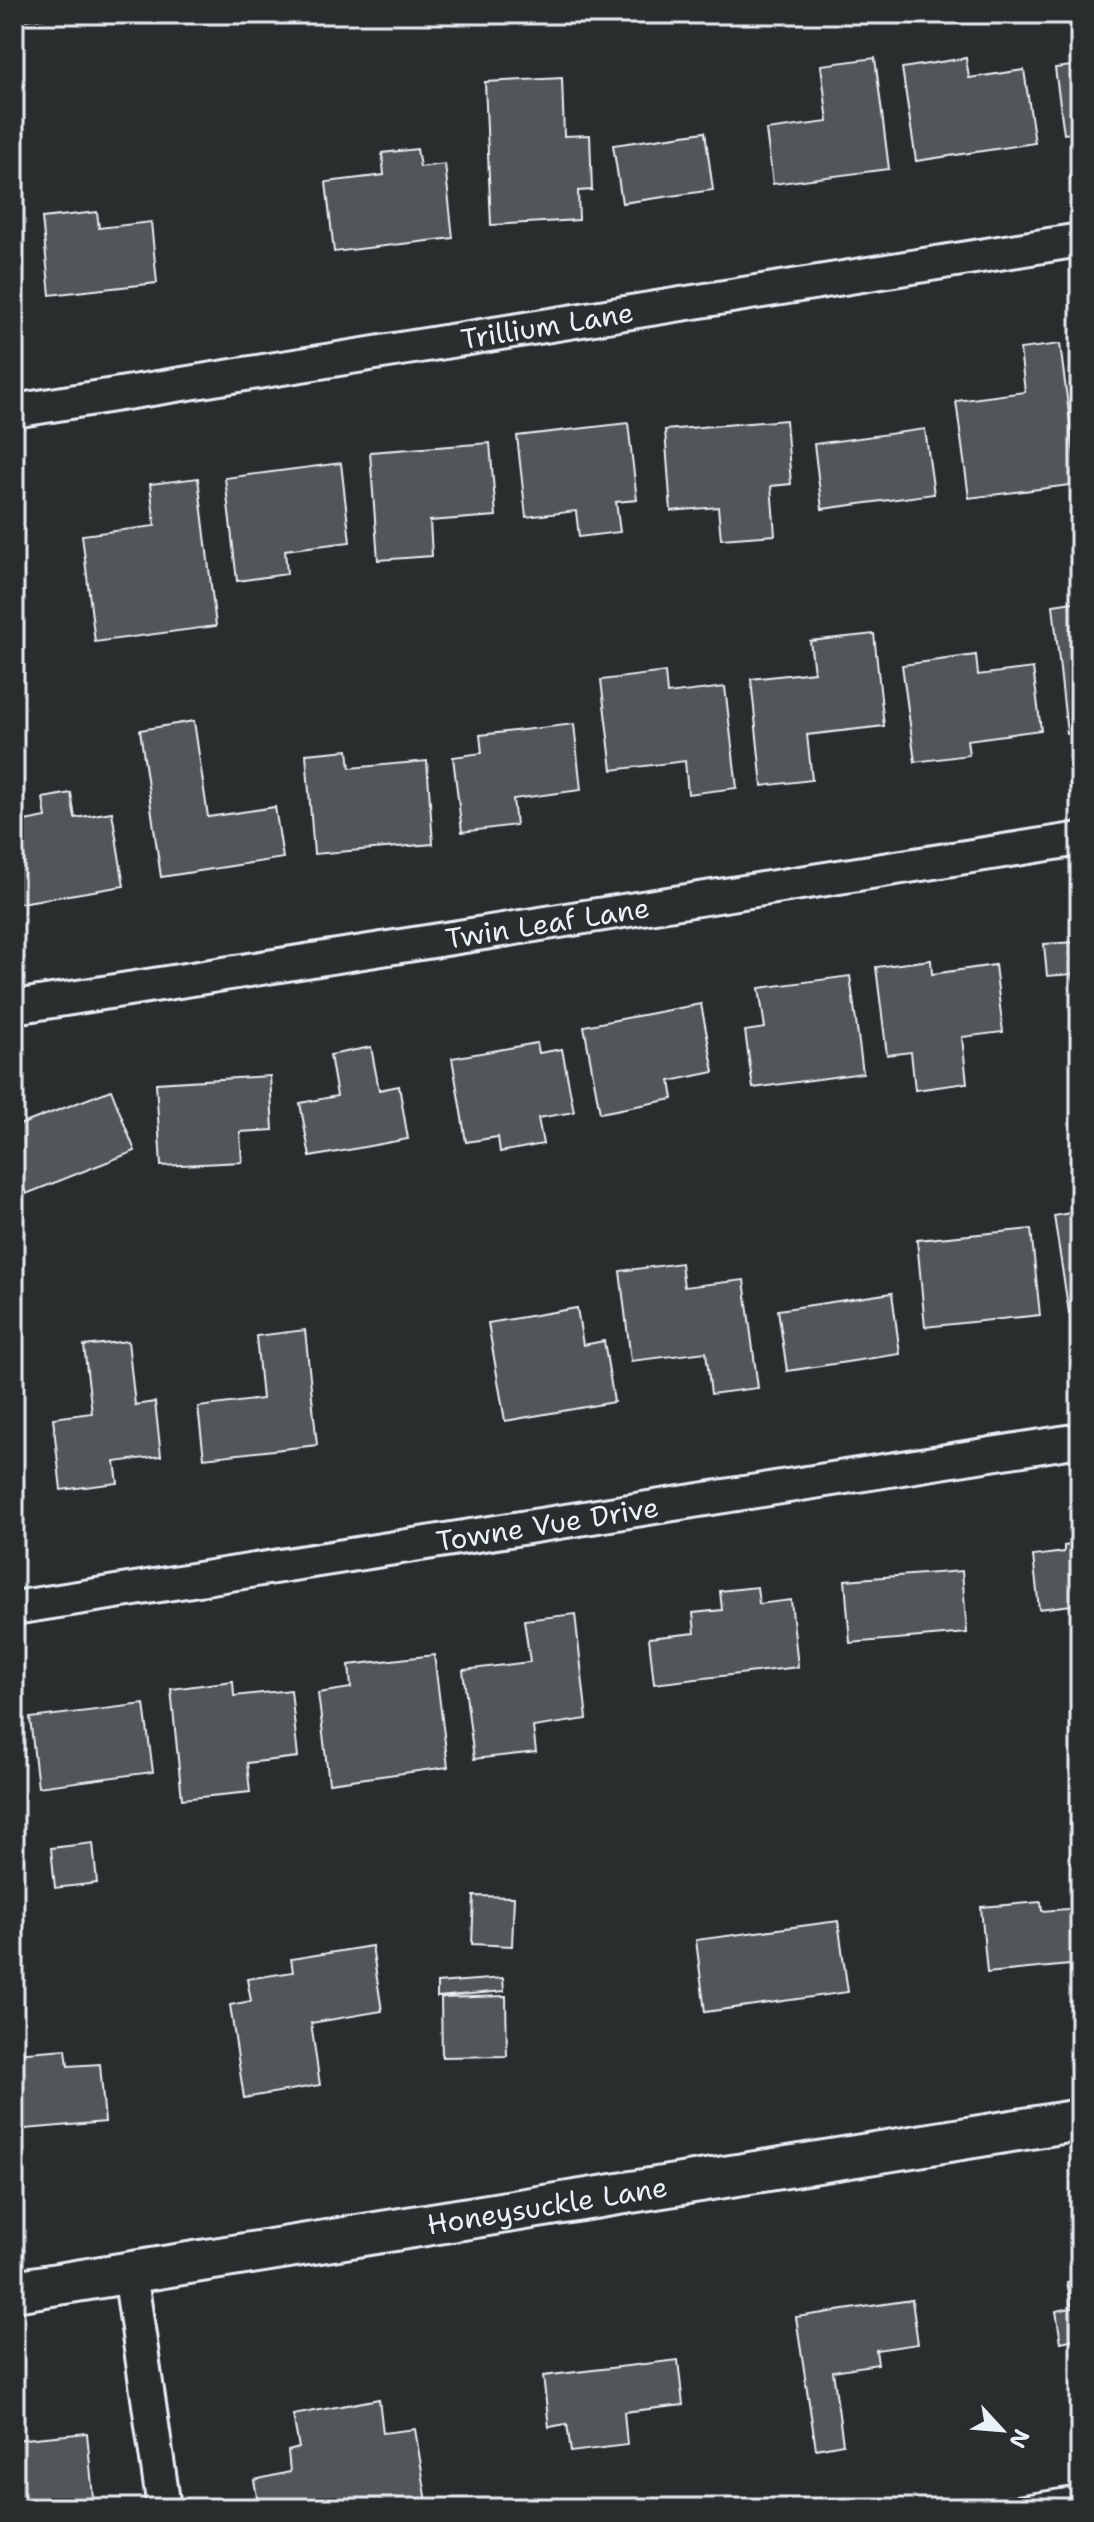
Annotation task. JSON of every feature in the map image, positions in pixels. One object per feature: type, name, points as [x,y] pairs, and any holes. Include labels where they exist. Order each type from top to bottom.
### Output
[{"type":"street","name":"Trillium Lane","points":[[14,411],[1080,240]]},
{"type":"street","name":"Twin Leaf Lane","points":[[14,1007],[1080,839]]},
{"type":"street","name":"Towne Vue Drive","points":[[14,1608],[1080,1440]]},
{"type":"street","name":"Honeysuckle Lane","points":[[14,2291],[1080,2120]]},
{"type":"street","points":[[130,2273],[164,2508]]},
{"type":"lane","points":[[998,2508],[1080,2495]]},
{"type":"building","points":[[14,14],[50,14],[51,17],[14,21]]},
{"type":"building","points":[[875,58],[889,169],[773,184],[766,130],[828,122],[821,65]]},
{"type":"building","points":[[966,58],[969,78],[1024,70],[1035,143],[916,161],[902,68]]},
{"type":"building","points":[[1080,65],[1080,132],[1064,134],[1055,68]]},
{"type":"building","points":[[562,78],[564,136],[590,135],[592,190],[578,191],[579,220],[491,225],[485,82]]},
{"type":"building","points":[[705,132],[713,190],[622,203],[613,145]]},
{"type":"building","points":[[417,149],[420,167],[445,164],[453,238],[334,252],[326,182],[384,175],[382,153]]},
{"type":"building","points":[[97,212],[99,228],[151,222],[157,283],[50,295],[42,218]]},
{"type":"building","points":[[1060,344],[1078,484],[969,498],[956,401],[1025,392],[1020,349]]},
{"type":"building","points":[[786,420],[791,484],[771,486],[775,535],[721,539],[718,507],[671,511],[665,430]]},
{"type":"building","points":[[628,423],[637,500],[616,502],[620,532],[579,537],[576,511],[526,517],[517,436]]},
{"type":"building","points":[[925,429],[934,494],[822,509],[814,444]]},
{"type":"building","points":[[490,443],[496,516],[430,521],[432,556],[378,560],[370,452]]},
{"type":"building","points":[[341,463],[350,542],[285,550],[287,574],[237,581],[225,478]]},
{"type":"building","points":[[198,478],[216,626],[95,642],[82,535],[155,526],[150,484]]},
{"type":"building","points":[[1080,601],[1080,733],[1067,734],[1053,605]]},
{"type":"building","points":[[874,634],[884,726],[807,735],[812,780],[762,786],[751,679],[814,672],[810,641]]},
{"type":"building","points":[[976,655],[978,675],[1033,668],[1041,730],[967,740],[969,755],[915,762],[902,665]]},
{"type":"building","points":[[665,672],[667,694],[725,687],[737,788],[688,794],[685,761],[612,770],[601,680]]},
{"type":"building","points":[[194,721],[208,817],[275,807],[283,858],[161,877],[140,730]]},
{"type":"building","points":[[574,724],[581,790],[513,799],[516,825],[462,832],[453,757],[482,753],[480,735]]},
{"type":"building","points":[[348,750],[350,768],[427,761],[433,844],[314,854],[306,754]]},
{"type":"building","points":[[71,793],[75,818],[112,812],[124,886],[14,904],[14,823],[46,817],[43,798]]},
{"type":"building","points":[[1075,932],[1080,932],[1080,982],[1074,982],[1073,974],[1047,976],[1044,944],[1076,942]]},
{"type":"building","points":[[931,960],[932,974],[995,965],[1003,1032],[962,1037],[967,1083],[915,1090],[911,1052],[887,1055],[876,967]]},
{"type":"building","points":[[850,976],[863,1073],[753,1088],[745,1031],[765,1028],[759,988]]},
{"type":"building","points":[[701,1004],[714,1072],[670,1081],[673,1099],[600,1113],[584,1026]]},
{"type":"building","points":[[537,1043],[539,1053],[562,1049],[574,1112],[538,1118],[543,1144],[500,1152],[498,1137],[466,1142],[452,1058]]},
{"type":"building","points":[[371,1047],[379,1090],[399,1086],[408,1139],[310,1157],[300,1103],[337,1096],[330,1055]]},
{"type":"building","points":[[270,1076],[273,1130],[240,1132],[242,1162],[161,1166],[156,1083]]},
{"type":"building","points":[[111,1090],[135,1151],[26,1194],[14,1163],[14,1127]]},
{"type":"building","points":[[1080,1211],[1080,1311],[1069,1313],[1054,1216]]},
{"type":"building","points":[[1031,1229],[1040,1315],[925,1327],[917,1240]]},
{"type":"building","points":[[681,1263],[684,1287],[744,1280],[758,1388],[711,1394],[706,1352],[631,1361],[620,1271]]},
{"type":"building","points":[[892,1293],[900,1354],[787,1371],[778,1310]]},
{"type":"building","points":[[577,1308],[583,1345],[604,1341],[614,1402],[505,1421],[488,1323]]},
{"type":"building","points":[[305,1330],[317,1445],[204,1458],[198,1407],[262,1399],[256,1336]]},
{"type":"building","points":[[128,1341],[135,1405],[155,1402],[161,1456],[115,1462],[118,1483],[61,1490],[53,1418],[92,1413],[84,1346]]},
{"type":"building","points":[[1080,1544],[1080,1604],[1039,1609],[1033,1556],[1064,1552],[1064,1546]]},
{"type":"building","points":[[962,1571],[967,1633],[850,1643],[845,1580]]},
{"type":"building","points":[[757,1587],[759,1604],[791,1600],[798,1667],[654,1684],[649,1638],[695,1633],[693,1613],[722,1610],[720,1591]]},
{"type":"building","points":[[575,1614],[587,1719],[533,1727],[536,1752],[474,1759],[463,1670],[530,1662],[524,1620]]},
{"type":"building","points":[[434,1655],[448,1767],[329,1783],[318,1693],[351,1688],[349,1665]]},
{"type":"building","points":[[233,1681],[234,1696],[291,1690],[298,1757],[247,1763],[250,1792],[182,1799],[171,1689]]},
{"type":"building","points":[[144,1704],[153,1772],[38,1787],[30,1718]]},
{"type":"building","points":[[93,1843],[97,1883],[55,1888],[51,1848]]},
{"type":"building","points":[[474,1896],[514,1897],[512,1946],[472,1944]]},
{"type":"building","points":[[1041,1902],[1042,1911],[1080,1908],[1080,1964],[987,1973],[981,1907]]},
{"type":"building","points":[[838,1921],[848,1992],[705,2012],[696,1940]]},
{"type":"building","points":[[372,1946],[382,2011],[311,2023],[320,2085],[244,2098],[230,2005],[251,2001],[247,1979],[293,1972],[291,1959]]},
{"type":"building","points":[[503,1978],[504,1991],[437,1997],[437,1983]]},
{"type":"building","points":[[506,1996],[507,2056],[442,2057],[441,1998]]},
{"type":"building","points":[[66,2049],[68,2066],[100,2064],[105,2122],[14,2130],[14,2053]]},
{"type":"building","points":[[1080,2279],[1080,2338],[1061,2342],[1056,2311],[1072,2308],[1067,2282]]},
{"type":"building","points":[[912,2300],[918,2344],[876,2350],[878,2364],[833,2371],[843,2444],[816,2449],[796,2317]]},
{"type":"building","points":[[678,2360],[683,2405],[624,2412],[627,2445],[571,2452],[567,2424],[549,2427],[543,2376]]},
{"type":"building","points":[[379,2399],[383,2433],[415,2429],[428,2508],[259,2508],[254,2480],[290,2472],[288,2451],[299,2448],[293,2415]]},
{"type":"building","points":[[87,2433],[94,2508],[14,2508],[14,2440]]}]
